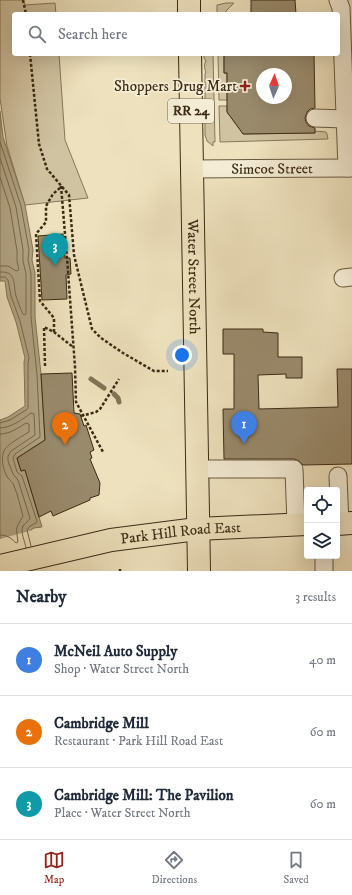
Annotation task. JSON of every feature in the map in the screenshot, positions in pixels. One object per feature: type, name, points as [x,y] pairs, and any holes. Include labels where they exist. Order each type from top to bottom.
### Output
[{"type":"main road","points":[[189,0],[189,12]]},
{"type":"main road","name":"Water Street North","points":[[190,56],[197,529],[199,571]]},
{"type":"main road","name":"Park Hill Road East","points":[[0,566],[111,540],[197,529],[302,524]]},
{"type":"street","points":[[338,0],[341,8],[345,119],[349,168]]},
{"type":"street","points":[[315,118],[345,119]]},
{"type":"street","name":"Simcoe Street","points":[[192,168],[349,168]]},
{"type":"street","points":[[197,470],[294,469],[302,524]]},
{"type":"street","points":[[338,476],[343,524]]},
{"type":"street","points":[[324,559],[324,571]]},
{"type":"path","points":[[23,0],[26,12]]},
{"type":"path","points":[[30,56],[39,144],[47,169],[69,195],[74,255],[92,329],[101,338],[123,353],[154,371],[168,370]]},
{"type":"path","points":[[54,332],[54,318],[40,302],[36,234],[46,222],[46,206],[53,194],[61,186]]},
{"type":"path","points":[[61,186],[76,402],[82,416],[103,452]]},
{"type":"path","points":[[45,366],[44,327],[54,332],[73,347]]},
{"type":"path","points":[[82,416],[96,412],[100,409],[119,379]]},
{"type":"shaded area","points":[[0,0],[23,0],[25,5],[55,3],[56,12],[12,12],[12,56],[59,56],[65,140],[88,198],[25,205],[7,146],[0,98]]},
{"type":"shaded area","points":[[234,3],[226,12],[217,12],[217,5]]},
{"type":"shaded area","points":[[204,56],[213,56],[215,142],[213,142],[213,146],[207,141],[205,135],[206,72],[204,66],[206,61]]},
{"type":"shaded area","points":[[218,56],[224,56],[224,73],[227,73],[227,100],[219,100]]},
{"type":"shaded area","points":[[219,106],[227,106],[227,112],[244,134],[315,133],[315,131],[326,132],[328,139],[220,142]]},
{"type":"water","points":[[0,111],[3,137],[25,205],[33,250],[32,260],[35,273],[35,317],[41,374],[45,440],[17,458],[21,471],[25,470],[42,527],[31,530],[42,571],[0,544],[0,420],[8,417],[25,406],[25,358],[16,322],[7,297],[5,281],[0,281]]},
{"type":"pier","points":[[44,527],[43,529],[33,531],[44,571],[6,571],[0,551],[0,539]]},
{"type":"building","points":[[251,0],[295,0],[296,12],[251,12]]},
{"type":"building","name":"Shoppers Drug Mart","points":[[224,56],[314,56],[315,108],[310,109],[307,112],[305,118],[309,126],[315,128],[315,133],[243,134],[227,112],[227,73],[224,73]]},
{"type":"building","points":[[63,234],[65,258],[70,258],[71,274],[66,275],[67,299],[42,300],[38,236]]},
{"type":"building","points":[[223,329],[263,329],[263,332],[278,333],[278,357],[302,357],[302,378],[286,378],[286,374],[258,375],[259,409],[338,407],[337,369],[352,369],[352,464],[303,465],[294,459],[224,459],[223,409],[234,409],[234,354],[223,354]]},
{"type":"building","points":[[72,373],[74,413],[80,414],[84,426],[86,425],[94,450],[90,452],[92,458],[90,459],[100,483],[99,495],[53,516],[51,511],[39,517],[25,470],[21,471],[17,458],[45,440],[41,374]]},
{"type":"waterway","points":[[91,379],[104,388]]},
{"type":"waterway","points":[[114,394],[118,398],[119,402]]},
{"type":"place","name":"Shoppers Drug Mart","points":[[245,86]]},
{"type":"place","name":"Cambridge Mill: The Pavilion","points":[[55,266]]},
{"type":"place","name":"McNeil Auto Supply","points":[[244,444]]},
{"type":"place","name":"Cambridge Mill","points":[[65,445]]}]
